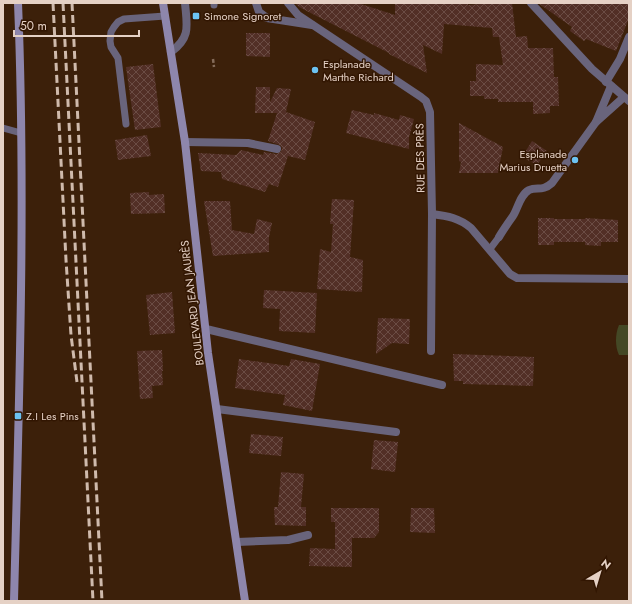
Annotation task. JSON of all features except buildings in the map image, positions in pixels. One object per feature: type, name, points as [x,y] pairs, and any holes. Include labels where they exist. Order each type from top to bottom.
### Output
[{"type":"street","points":[[14,601],[21,300],[21,133],[18,3]]},
{"type":"street","name":"BOULEVARD JEAN JAURÈS","points":[[162,3],[185,142],[206,329],[245,601]]},
{"type":"street","points":[[171,52],[179,46],[186,35],[188,28],[185,3]]},
{"type":"street","name":"RUE DES PRÈS","points":[[256,3],[259,12],[267,18],[313,26]]},
{"type":"street","name":"RUE DES PRÈS","points":[[288,3],[295,12],[313,26],[426,101],[430,112],[432,351]]},
{"type":"street","points":[[531,3],[592,69],[627,99],[596,122]]},
{"type":"street","points":[[499,237],[513,216],[523,195],[528,190],[533,188],[542,189],[552,184],[596,122],[608,84],[629,37]]},
{"type":"street","points":[[185,142],[248,143],[277,149]]},
{"type":"street","points":[[432,214],[447,216],[464,222],[490,249],[510,274],[517,278],[629,279]]},
{"type":"street","points":[[206,329],[442,385]]},
{"type":"street","points":[[217,409],[396,432]]},
{"type":"street","points":[[237,542],[288,540],[308,535]]},
{"type":"lane","points":[[126,124],[118,58],[110,41],[111,32],[118,22],[124,19],[165,16]]},
{"type":"lane","points":[[3,128],[21,133]]},
{"type":"lane","points":[[490,249],[499,237]]},
{"type":"path","points":[[213,59],[214,67]]},
{"type":"green space","points":[[619,325],[629,325],[629,355],[619,355],[618,352],[616,336]]},
{"type":"railway","points":[[53,3],[66,260],[71,335],[77,382]]},
{"type":"railway","points":[[63,3],[93,601]]},
{"type":"railway","points":[[72,3],[102,601]]},
{"type":"place","name":"Simone Signoret","points":[[196,16]]},
{"type":"place","name":"Esplanade Marthe Richard","points":[[315,70]]},
{"type":"place","name":"Esplanade Marius Druetta","points":[[575,160]]},
{"type":"place","name":"Z.I Les Pins","points":[[18,416]]}]
